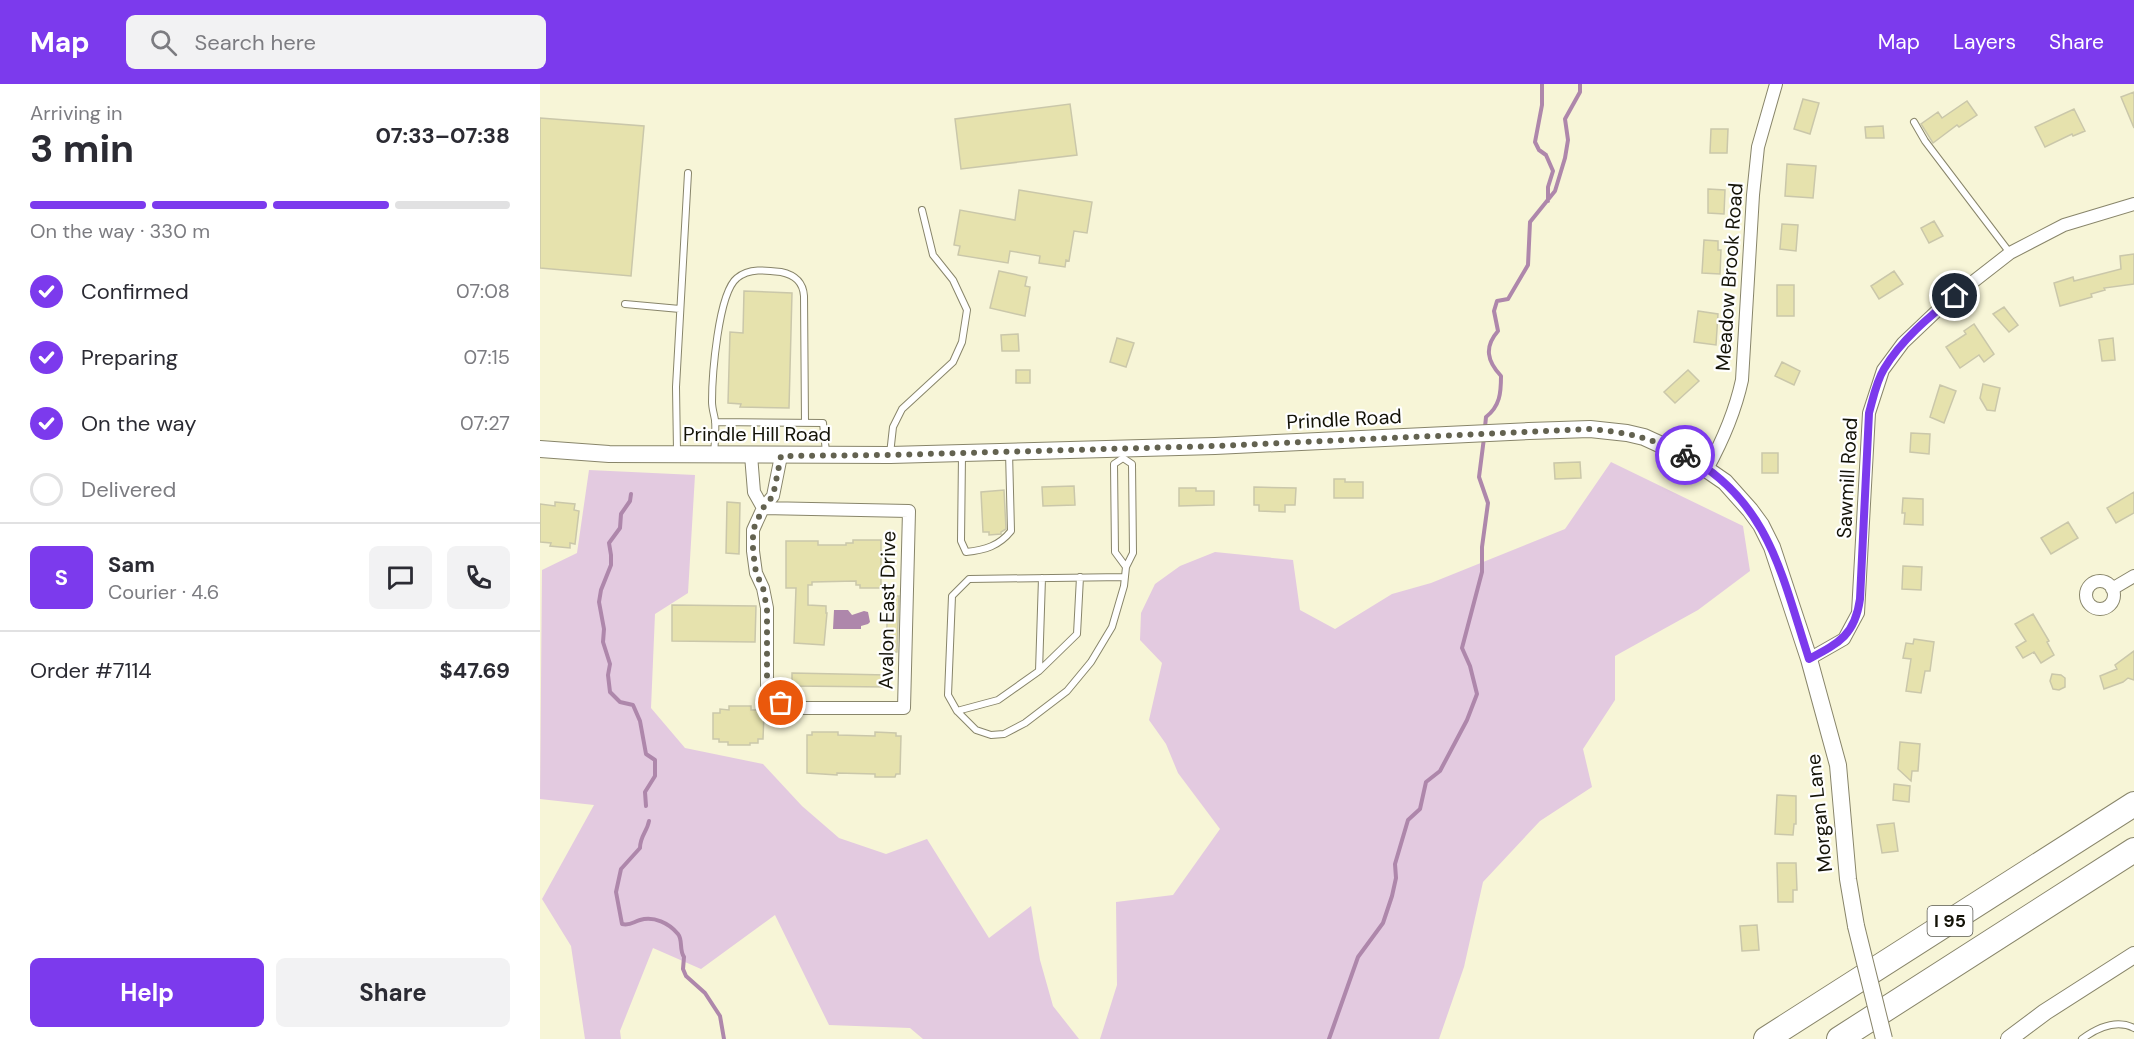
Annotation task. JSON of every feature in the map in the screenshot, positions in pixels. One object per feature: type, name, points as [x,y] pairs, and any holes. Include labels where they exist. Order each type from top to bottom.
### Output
[{"type":"highway","name":"I 95","points":[[1766,1039],[2134,804]]},
{"type":"highway","name":"I 95","points":[[1839,1039],[2134,850]]},
{"type":"street","name":"Meadow Brook Road","points":[[1707,469],[1721,445],[1737,404],[1742,380],[1758,147],[1776,84]]},
{"type":"street","name":"Sawmill Road","points":[[1809,659],[1844,639],[1858,613],[1869,413],[1882,370],[1902,342],[1950,300],[2010,253],[2064,225],[2134,204]]},
{"type":"street","name":"Prindle Road","points":[[968,453],[1123,453],[1590,429],[1627,433],[1663,444],[1707,469]]},
{"type":"street","name":"Prindle Hill Road","points":[[540,449],[609,454],[714,456],[968,453]]},
{"type":"street","points":[[751,455],[754,492],[763,508]]},
{"type":"street","name":"Avalon East Drive","points":[[763,508],[909,511],[904,708],[798,708],[781,703],[767,685],[767,609],[763,588],[756,573],[753,530],[763,508],[773,496],[781,456]]},
{"type":"street","name":"Morgan Lane","points":[[1707,469],[1725,482],[1761,525],[1772,547],[1809,659],[1838,765],[1848,879],[1884,1039]]},
{"type":"street","points":[[2112,589],[2134,576]]},
{"type":"street","points":[[2009,1039],[2045,1012],[2134,956]]},
{"type":"lane","points":[[1914,122],[1925,141],[2010,253]]},
{"type":"lane","points":[[677,455],[676,387],[688,173]]},
{"type":"lane","points":[[890,455],[893,427],[902,409],[953,362],[962,342],[968,310],[953,280],[933,255],[922,210]]},
{"type":"lane","points":[[714,456],[715,422],[712,404],[717,342],[724,303],[735,279],[745,273],[761,270],[787,273],[802,284],[805,423]]},
{"type":"lane","points":[[625,304],[680,309]]},
{"type":"lane","points":[[715,422],[823,423],[827,455]]},
{"type":"lane","points":[[968,453],[961,541],[966,552],[987,549],[1004,541],[1011,531],[1009,452]]},
{"type":"lane","points":[[1125,577],[969,579],[952,596],[948,695],[957,711],[976,730],[990,735],[1004,734],[1024,723],[1067,691],[1091,662],[1112,627],[1125,577],[1126,567],[1134,553],[1132,464],[1123,453],[1114,464],[1114,552],[1126,567]]},
{"type":"lane","points":[[957,711],[998,700],[1039,672],[1077,634],[1080,577]]},
{"type":"lane","points":[[1039,672],[1042,578]]},
{"type":"lane","points":[[2082,1039],[2107,1025],[2119,1024],[2134,1028]]},
{"type":"shaded area","points":[[1611,462],[1743,526],[1750,571],[1698,610],[1615,656],[1615,700],[1583,749],[1592,787],[1540,821],[1483,882],[1464,967],[1439,1039],[1100,1039],[1117,985],[1116,902],[1173,895],[1220,829],[1178,773],[1166,744],[1149,720],[1162,663],[1140,640],[1141,613],[1155,584],[1180,566],[1215,552],[1293,560],[1300,610],[1335,629],[1392,594],[1431,583],[1565,529]]},
{"type":"shaded area","points":[[589,470],[695,475],[688,593],[655,614],[651,708],[685,748],[763,764],[802,806],[839,838],[886,854],[927,839],[989,938],[1031,906],[1040,960],[1053,1006],[1079,1039],[923,1039],[910,1028],[829,1025],[775,915],[701,969],[653,948],[620,1031],[621,1039],[585,1039],[571,946],[542,899],[594,805],[540,799],[542,570],[577,553]]},
{"type":"shaded area","points":[[834,610],[848,610],[852,615],[868,612],[870,622],[861,626],[861,629],[833,629]]},
{"type":"building","points":[[2134,92],[2134,128],[2121,97]]},
{"type":"building","points":[[1803,99],[1819,103],[1810,134],[1794,129]]},
{"type":"building","points":[[1967,101],[1977,115],[1959,127],[1957,125],[1933,143],[1921,124],[1938,112],[1942,118]]},
{"type":"building","points":[[1070,104],[1077,155],[961,169],[955,119]]},
{"type":"building","points":[[2074,109],[2085,131],[2073,136],[2072,134],[2045,147],[2035,127]]},
{"type":"building","points":[[540,118],[644,126],[631,276],[540,268]]},
{"type":"building","points":[[1883,126],[1884,138],[1866,138],[1865,127]]},
{"type":"building","points":[[1711,129],[1728,129],[1727,153],[1710,153]]},
{"type":"building","points":[[1787,164],[1816,166],[1813,198],[1785,196]]},
{"type":"building","points":[[1708,189],[1725,190],[1724,214],[1708,213]]},
{"type":"building","points":[[1019,190],[1092,202],[1087,233],[1074,231],[1069,261],[1066,260],[1065,267],[1039,263],[1040,256],[1010,251],[1008,263],[958,255],[960,246],[954,245],[960,210],[1015,220]]},
{"type":"building","points":[[1934,221],[1943,236],[1929,243],[1921,228]]},
{"type":"building","points":[[1782,224],[1798,225],[1796,251],[1780,249]]},
{"type":"building","points":[[1704,240],[1718,241],[1718,250],[1721,250],[1720,274],[1702,273]]},
{"type":"building","points":[[2134,254],[2134,284],[2104,288],[2105,290],[2091,294],[2092,297],[2060,306],[2054,283],[2073,277],[2074,281],[2121,269],[2120,256]]},
{"type":"building","points":[[999,271],[1027,277],[1025,286],[1030,287],[1025,316],[990,308]]},
{"type":"building","points":[[1894,271],[1903,284],[1879,299],[1871,286]]},
{"type":"building","points":[[1777,285],[1794,285],[1794,316],[1777,316]]},
{"type":"building","points":[[744,291],[792,293],[789,408],[740,407],[741,404],[728,403],[730,332],[743,333]]},
{"type":"building","points":[[2004,307],[2018,325],[2009,332],[1993,314]]},
{"type":"building","points":[[1698,311],[1718,314],[1716,345],[1694,342]]},
{"type":"building","points":[[1974,324],[1994,354],[1984,362],[1979,355],[1960,368],[1946,347],[1966,334],[1964,331]]},
{"type":"building","points":[[1018,334],[1019,351],[1002,351],[1001,335]]},
{"type":"building","points":[[1117,338],[1134,343],[1126,367],[1110,362]]},
{"type":"building","points":[[2113,338],[2115,360],[2102,361],[2099,340]]},
{"type":"building","points":[[1782,362],[1800,371],[1794,385],[1775,376]]},
{"type":"building","points":[[1016,370],[1030,370],[1030,383],[1016,383]]},
{"type":"building","points":[[1688,370],[1699,381],[1675,403],[1664,392]]},
{"type":"building","points":[[1983,384],[2000,388],[1995,411],[1987,410],[1980,398]]},
{"type":"building","points":[[1940,385],[1956,391],[1944,423],[1930,417]]},
{"type":"building","points":[[1911,433],[1930,434],[1929,454],[1910,452]]},
{"type":"building","points":[[1762,453],[1778,453],[1778,473],[1762,473]]},
{"type":"building","points":[[1580,462],[1581,478],[1555,479],[1554,463]]},
{"type":"building","points":[[1334,479],[1345,479],[1345,482],[1363,482],[1363,498],[1334,498]]},
{"type":"building","points":[[1074,486],[1075,505],[1043,506],[1042,487]]},
{"type":"building","points":[[1254,487],[1296,488],[1295,505],[1285,505],[1285,512],[1259,511],[1259,505],[1254,505]]},
{"type":"building","points":[[1179,488],[1214,491],[1214,505],[1179,506]]},
{"type":"building","points":[[1004,490],[1006,529],[1001,534],[989,535],[989,532],[983,532],[981,492]]},
{"type":"building","points":[[2134,492],[2134,513],[2116,523],[2107,508]]},
{"type":"building","points":[[1903,498],[1923,499],[1923,525],[1904,524]]},
{"type":"building","points":[[555,502],[575,504],[574,510],[579,511],[575,544],[570,543],[570,548],[550,546],[551,543],[540,542],[540,504],[555,506]]},
{"type":"building","points":[[727,502],[740,503],[739,554],[726,553]]},
{"type":"building","points":[[2068,522],[2078,538],[2051,554],[2041,538]]},
{"type":"building","points":[[853,540],[881,540],[881,588],[860,588],[860,585],[856,585],[856,581],[812,582],[812,585],[808,585],[808,605],[826,606],[824,645],[794,643],[796,588],[786,588],[786,541],[818,541],[818,545],[846,545],[846,543],[853,543]]},
{"type":"building","points":[[1903,566],[1922,567],[1921,590],[1902,589]]},
{"type":"building","points":[[888,596],[899,596],[897,652],[886,652]]},
{"type":"building","points":[[672,605],[756,606],[755,642],[672,641]]},
{"type":"building","points":[[2033,614],[2049,641],[2047,642],[2054,655],[2041,663],[2034,652],[2023,658],[2016,647],[2026,641],[2015,624]]},
{"type":"building","points":[[1914,639],[1934,642],[1930,671],[1925,671],[1921,693],[1906,691],[1911,659],[1903,658],[1906,643],[1913,644]]},
{"type":"building","points":[[2134,651],[2134,680],[2128,678],[2104,689],[2100,676],[2117,669],[2115,665]]},
{"type":"building","points":[[792,673],[887,675],[887,687],[792,686]]},
{"type":"building","points":[[2052,674],[2065,678],[2065,687],[2059,690],[2053,689],[2050,681]]},
{"type":"building","points":[[729,706],[751,706],[751,710],[759,710],[759,713],[764,714],[763,739],[758,739],[758,743],[750,743],[750,745],[728,745],[728,742],[713,739],[713,713],[720,713],[720,709],[729,710]]},
{"type":"building","points":[[812,732],[875,736],[875,732],[896,733],[896,736],[901,736],[900,774],[896,774],[895,777],[875,777],[875,774],[807,773],[807,735],[812,735]]},
{"type":"building","points":[[1900,742],[1920,744],[1918,771],[1912,771],[1911,781],[1898,769]]},
{"type":"building","points":[[1894,784],[1910,786],[1909,802],[1893,800]]},
{"type":"building","points":[[1777,795],[1796,796],[1796,824],[1794,824],[1793,835],[1775,834]]},
{"type":"building","points":[[1894,823],[1898,851],[1882,853],[1877,825]]},
{"type":"building","points":[[1777,863],[1796,863],[1797,890],[1793,890],[1793,902],[1778,902]]},
{"type":"building","points":[[1757,925],[1759,950],[1742,951],[1740,926]]},
{"type":"waterway","points":[[1542,84],[1542,105],[1535,142],[1539,150],[1546,155],[1553,171],[1548,187],[1548,201]]},
{"type":"waterway","points":[[1485,427],[1486,417],[1497,404],[1501,388],[1501,376],[1489,354],[1489,348],[1498,331],[1494,311],[1497,301],[1508,299],[1528,265],[1530,222],[1555,191],[1568,140],[1565,119],[1580,92],[1580,84]]},
{"type":"waterway","points":[[1329,1039],[1358,957],[1383,923],[1392,896],[1396,878],[1395,864],[1408,820],[1420,809],[1426,782],[1440,771],[1467,720],[1477,694],[1470,666],[1462,648],[1482,572],[1482,547],[1488,503],[1479,477],[1484,438]]},
{"type":"waterway","points":[[631,494],[630,501],[621,514],[620,528],[609,543],[611,565],[599,602],[604,629],[603,642],[610,664],[608,675],[610,692],[620,702],[633,705],[640,721],[646,754],[655,760],[655,776],[645,792],[646,806]]},
{"type":"waterway","points":[[649,821],[640,848],[621,869],[616,892],[622,924],[645,919],[656,920],[666,924],[678,934],[686,976],[705,993],[720,1016],[724,1039]]},
{"type":"way so far","points":[[781,703],[767,685],[766,598],[756,573],[753,551],[753,530],[763,508],[773,496],[781,456],[1215,446],[1590,429],[1644,437],[1685,455]]},
{"type":"route","points":[[1685,455],[1725,482],[1761,525],[1772,547],[1809,659],[1839,643],[1848,634],[1858,613],[1869,413],[1882,370],[1902,342],[1955,296]]}]
